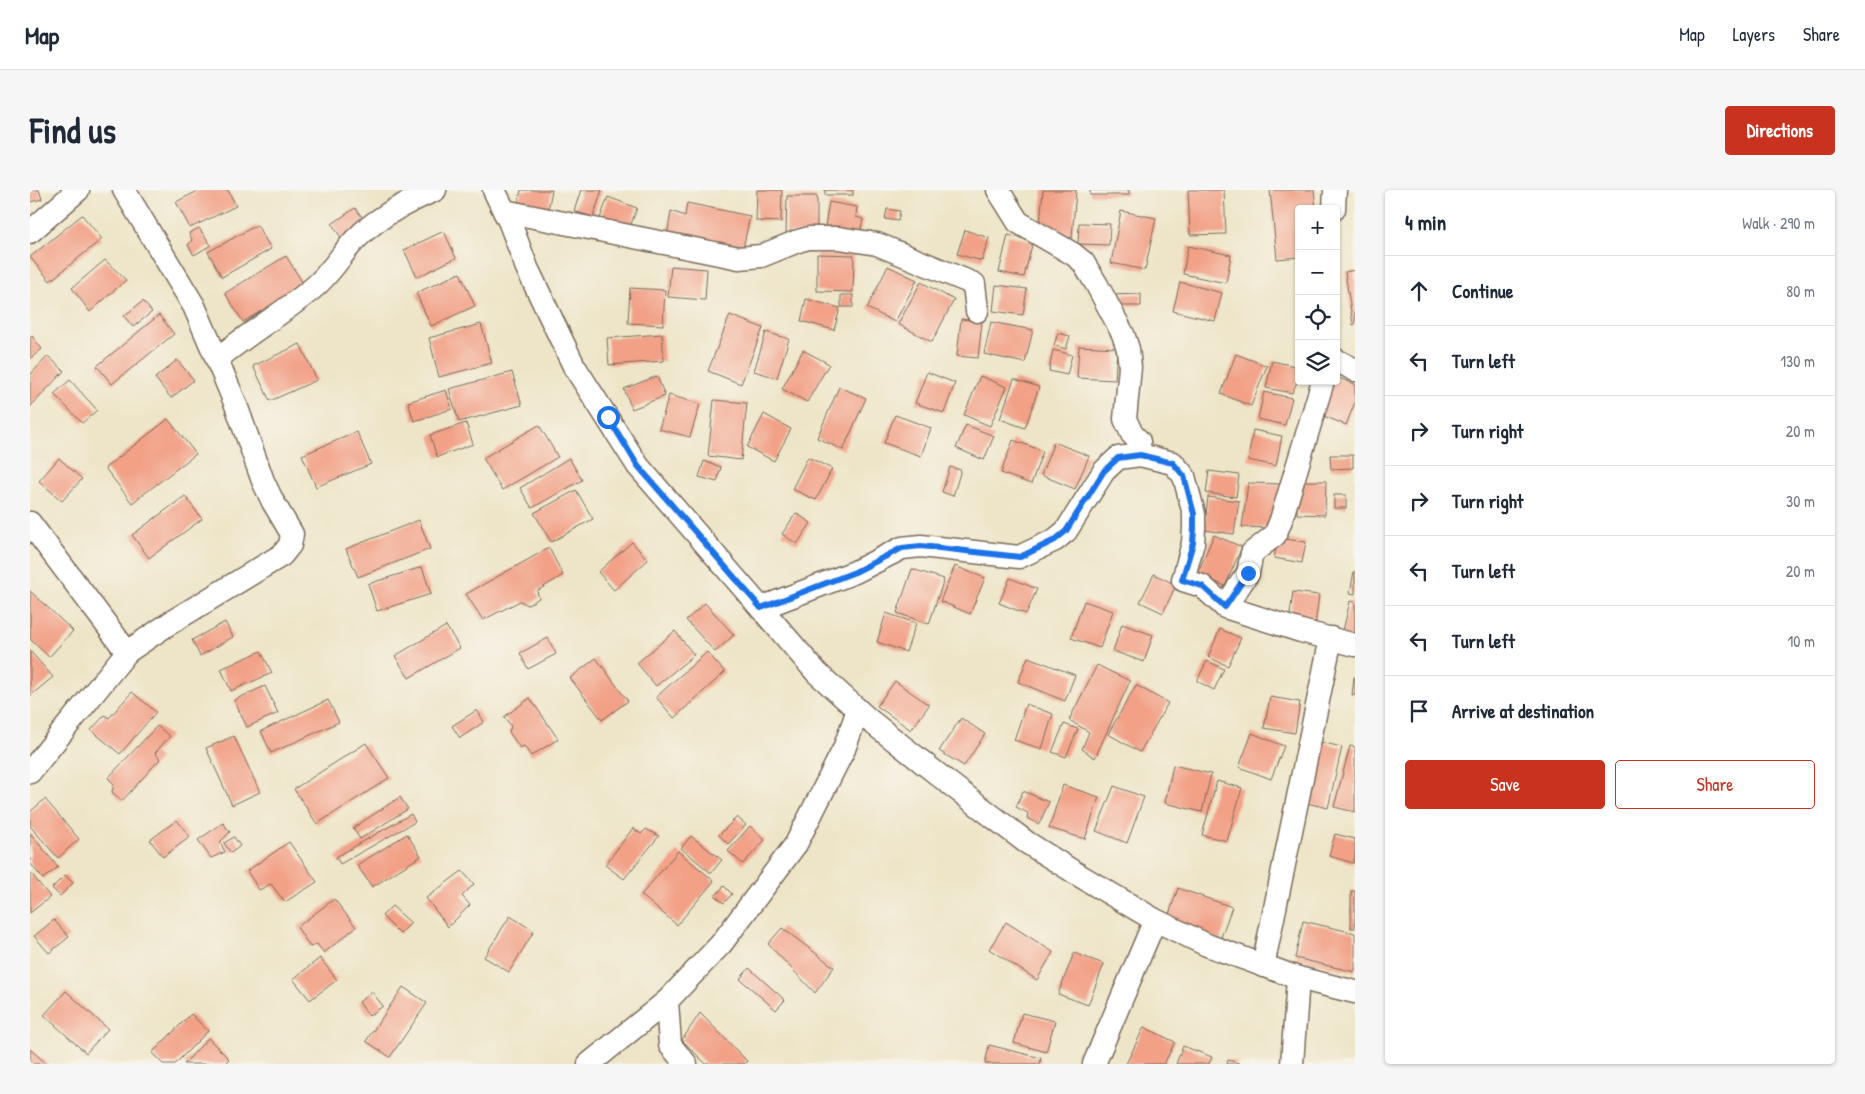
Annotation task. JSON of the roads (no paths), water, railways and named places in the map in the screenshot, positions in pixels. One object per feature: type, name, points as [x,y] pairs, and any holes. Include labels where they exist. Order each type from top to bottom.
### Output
[{"type":"street","points":[[30,232],[78,190]]},
{"type":"street","points":[[30,772],[127,652],[170,623],[282,554],[292,541],[290,529],[277,510],[263,481],[236,404],[194,306],[124,190]]},
{"type":"street","points":[[217,359],[239,341],[314,288],[347,249],[384,217],[410,201],[435,190]]},
{"type":"street","points":[[494,190],[527,268],[574,366],[638,466],[817,673],[858,710],[1026,842],[1154,920],[1207,945],[1263,966],[1298,978],[1355,992]]},
{"type":"street","points":[[998,190],[1018,222],[1073,254],[1083,262],[1097,285],[1123,334],[1128,348],[1130,367],[1125,420],[1132,434],[1139,441],[1140,455]]},
{"type":"street","points":[[1334,190],[1334,205]]},
{"type":"street","points":[[504,211],[739,258],[761,256],[809,238],[839,238],[877,244],[974,284],[977,311]]},
{"type":"street","points":[[1340,362],[1355,370]]},
{"type":"street","points":[[1225,607],[1248,573],[1252,553],[1275,535],[1282,520],[1321,385]]},
{"type":"street","points":[[761,608],[855,572],[902,548],[921,546],[1020,557],[1055,540],[1066,531],[1104,471],[1118,458],[1140,455],[1173,463],[1184,476],[1194,514],[1194,528],[1193,543],[1182,580],[1202,586],[1225,607],[1301,631],[1355,645]]},
{"type":"street","points":[[30,523],[127,652]]},
{"type":"street","points":[[1263,966],[1331,638]]},
{"type":"street","points":[[589,1064],[667,1001],[721,944],[796,844],[844,749],[858,710]]},
{"type":"street","points":[[1094,1064],[1154,920]]},
{"type":"street","points":[[1292,1064],[1298,978]]},
{"type":"street","points":[[667,1001],[670,1045],[686,1064]]}]
